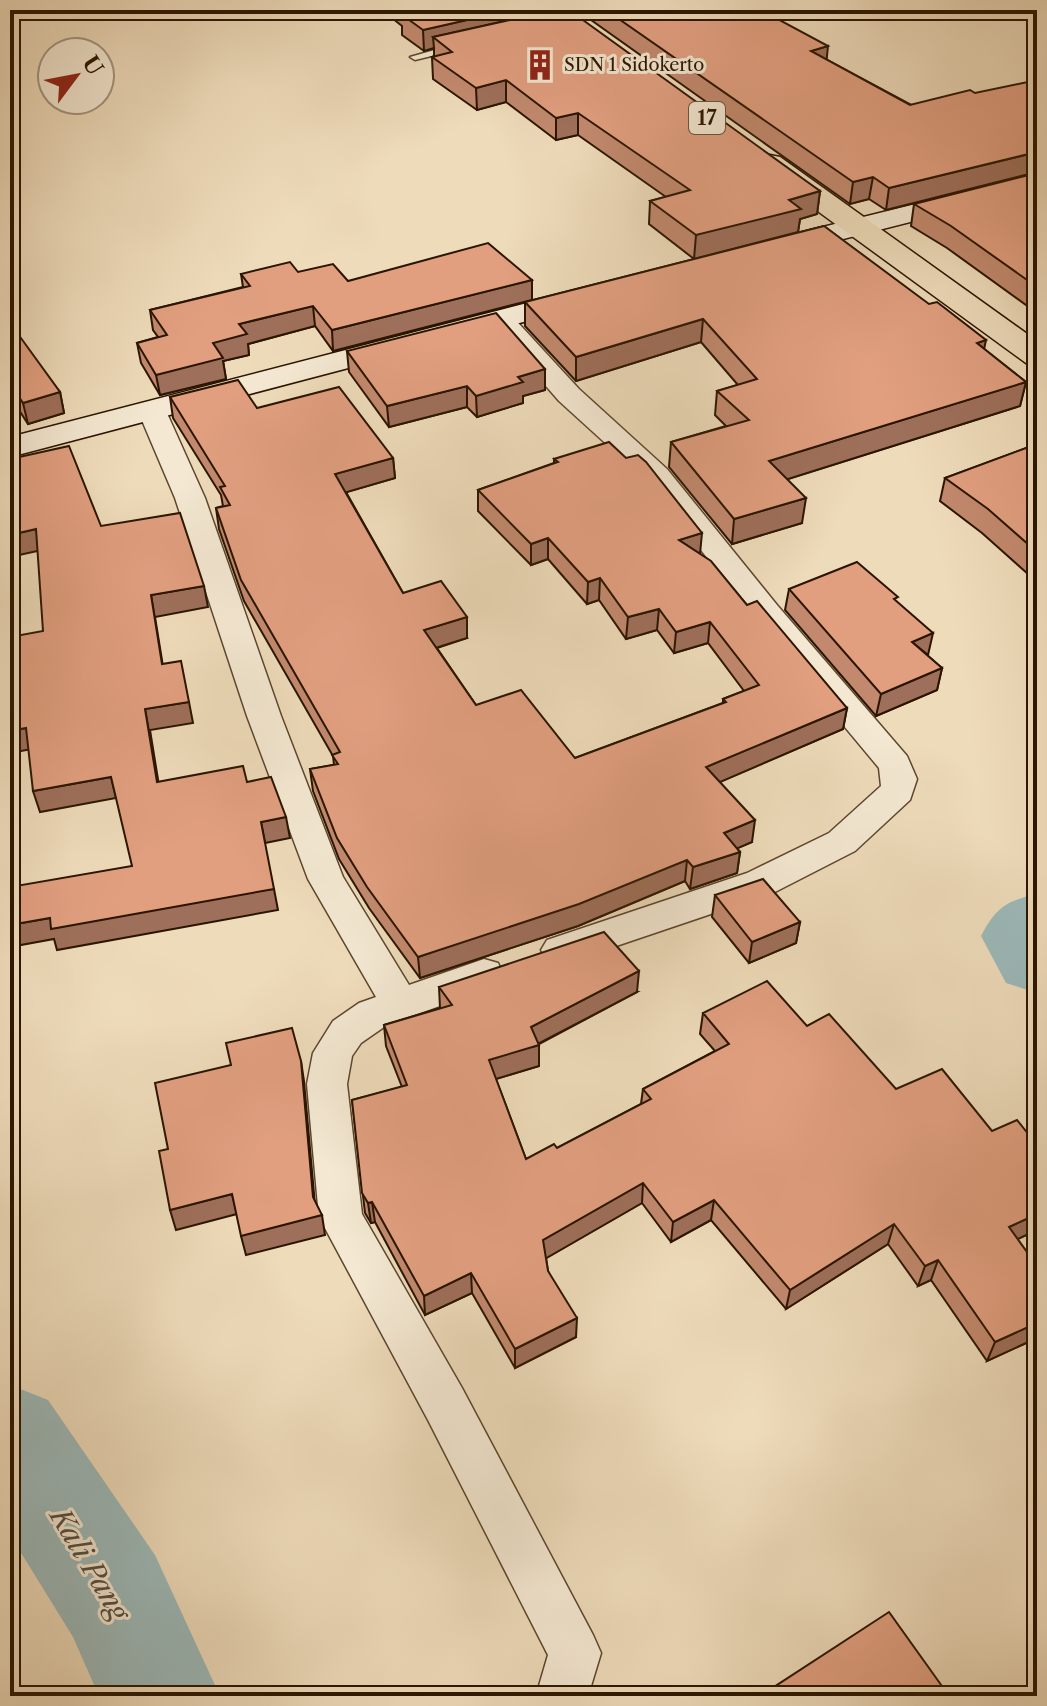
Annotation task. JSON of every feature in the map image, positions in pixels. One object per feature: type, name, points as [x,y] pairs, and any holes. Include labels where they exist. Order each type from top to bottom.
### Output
[{"type":"highway","name":"17","points":[[746,146],[1037,356]]},
{"type":"street","points":[[754,253],[1037,182]]},
{"type":"street","points":[[10,447],[605,292]]},
{"type":"street","points":[[501,319],[569,395],[657,475],[766,612],[895,764],[900,779],[898,791],[889,802],[842,842],[760,883],[399,1003],[373,1014],[347,1032],[333,1053],[327,1084],[341,1217],[468,1446],[575,1653],[562,1696]]},
{"type":"street","points":[[152,411],[190,498],[264,716],[326,879],[399,1003]]},
{"type":"lane","points":[[415,57],[472,44]]},
{"type":"building","points":[[406,10],[511,10],[423,30],[401,14],[409,13]]},
{"type":"building","points":[[556,10],[569,10],[820,191],[789,200],[801,209],[696,235],[650,201],[690,190],[578,113],[556,118],[506,80],[476,88],[432,57],[452,52],[433,37]]},
{"type":"building","points":[[606,10],[761,10],[828,46],[811,51],[910,105],[970,90],[975,93],[1037,80],[1037,152],[889,188],[873,177],[853,182]]},
{"type":"building","points":[[1037,173],[1037,287],[951,226],[914,204]]},
{"type":"building","points":[[824,226],[929,304],[937,302],[986,340],[977,343],[1026,382],[769,461],[806,498],[734,519],[671,442],[749,420],[717,391],[757,379],[703,319],[576,357],[525,302]]},
{"type":"building","points":[[488,243],[532,280],[332,330],[313,306],[239,324],[247,334],[213,343],[223,358],[156,375],[137,343],[167,335],[150,310],[250,286],[241,274],[290,262],[298,272],[333,264],[348,281]]},
{"type":"building","points":[[496,313],[545,369],[518,377],[523,382],[476,396],[467,386],[387,406],[347,351]]},
{"type":"building","points":[[18,334],[60,392],[23,403],[10,383],[10,336]]},
{"type":"building","points":[[238,380],[257,408],[339,387],[393,458],[335,474],[403,593],[441,581],[467,617],[424,630],[476,705],[521,690],[575,758],[726,702],[723,699],[759,685],[710,622],[676,632],[659,609],[628,617],[600,578],[588,582],[548,538],[531,544],[478,490],[558,462],[554,459],[609,442],[626,458],[638,455],[646,462],[702,533],[679,540],[711,561],[747,605],[757,601],[847,708],[706,767],[755,820],[724,833],[740,852],[693,867],[687,860],[579,904],[418,957],[367,887],[337,838],[310,769],[338,764],[332,755],[340,752],[241,580],[216,508],[230,505],[220,487],[225,486],[170,397]]},
{"type":"building","points":[[1037,444],[1037,552],[988,509],[945,478]]},
{"type":"building","points":[[69,446],[101,526],[180,513],[204,586],[151,595],[162,664],[181,661],[189,702],[145,709],[157,782],[243,766],[247,782],[271,777],[286,817],[261,822],[274,889],[51,929],[50,918],[10,925],[10,887],[132,866],[111,777],[33,791],[26,728],[10,731],[10,688],[15,687],[10,637],[43,631],[36,529],[10,535],[10,459]]},
{"type":"building","points":[[857,562],[898,597],[894,599],[933,633],[912,642],[942,668],[881,694],[789,589]]},
{"type":"building","points":[[763,879],[800,922],[752,942],[715,895]]},
{"type":"building","points":[[604,932],[639,971],[531,1027],[539,1045],[489,1060],[526,1159],[554,1144],[557,1148],[651,1099],[643,1089],[729,1044],[703,1013],[767,981],[807,1026],[829,1014],[896,1089],[942,1069],[992,1131],[1017,1120],[1037,1145],[1037,1214],[1009,1227],[1037,1266],[1037,1323],[995,1342],[938,1260],[925,1266],[894,1224],[790,1290],[714,1200],[673,1222],[643,1183],[543,1240],[548,1271],[577,1318],[515,1349],[471,1273],[424,1296],[372,1202],[368,1203],[362,1193],[352,1100],[407,1085],[384,1025],[452,1005],[439,987]]},
{"type":"building","points":[[292,1028],[301,1061],[313,1197],[322,1215],[241,1236],[232,1194],[170,1210],[159,1151],[168,1149],[155,1083],[231,1065],[226,1043]]},
{"type":"building","points":[[889,1612],[949,1696],[760,1696]]},
{"type":"waterway","name":"Kali Pang","points":[[1037,925],[1024,936],[1037,959]]},
{"type":"waterway","name":"Kali Pang","points":[[10,1437],[114,1596],[160,1696]]},
{"type":"place","name":"SDN 1 Sidokerto","points":[[540,65]]}]
